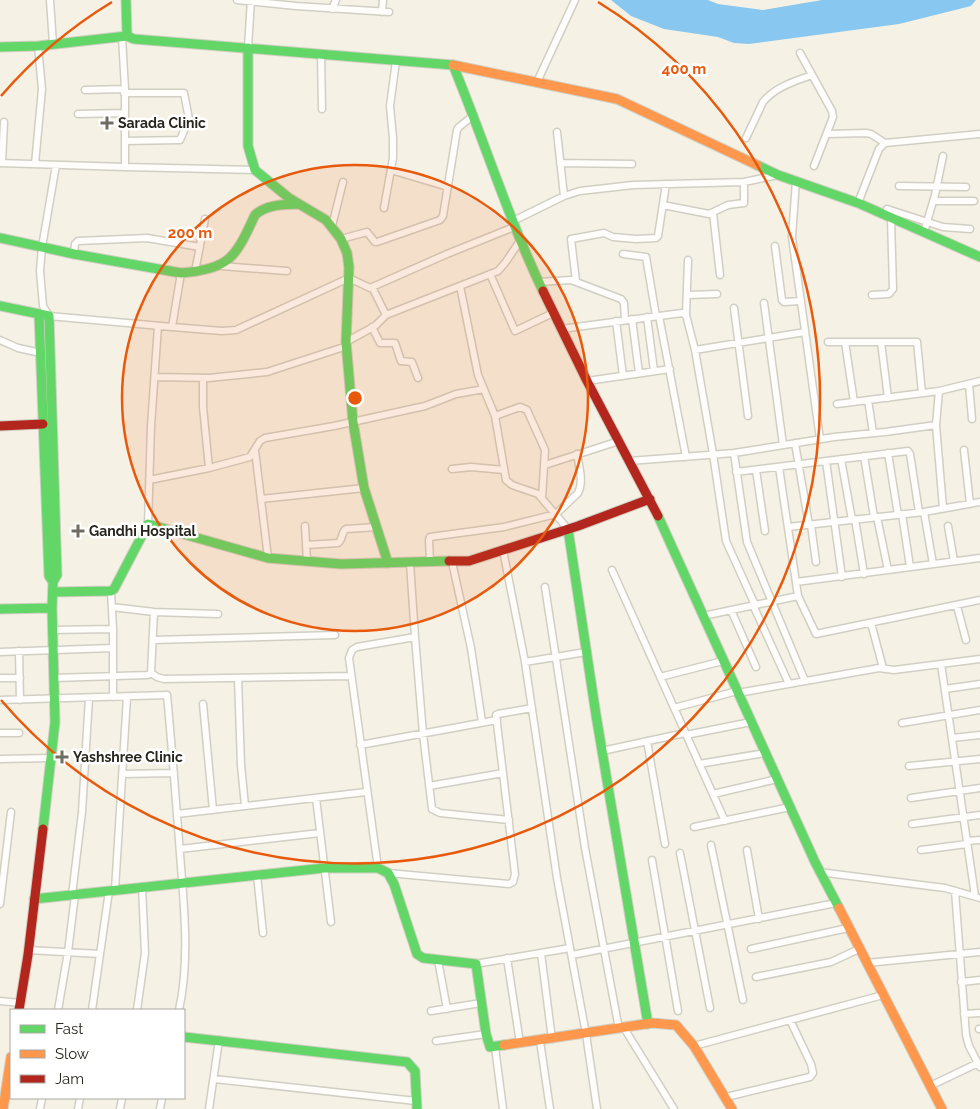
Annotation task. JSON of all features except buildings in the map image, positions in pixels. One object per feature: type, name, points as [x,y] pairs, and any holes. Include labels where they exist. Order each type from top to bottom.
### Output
[{"type":"street","points":[[50,0],[53,44]]},
{"type":"street","points":[[125,167],[126,0]]},
{"type":"street","points":[[237,0],[386,12],[383,0]]},
{"type":"street","points":[[296,6],[302,0]]},
{"type":"street","points":[[332,9],[336,0]]},
{"type":"street","points":[[536,82],[575,0]]},
{"type":"street","points":[[251,1],[248,48],[248,146],[255,170],[299,204],[326,220],[342,238],[349,259],[346,344],[353,422],[364,488],[388,563]]},
{"type":"street","points":[[0,47],[38,46],[125,36],[134,39],[453,65],[486,71],[618,99],[778,175],[889,213],[943,226],[970,229]]},
{"type":"street","points":[[35,164],[42,89],[38,46]]},
{"type":"street","points":[[800,53],[832,111],[833,117],[814,166]]},
{"type":"street","points":[[321,54],[322,109]]},
{"type":"street","points":[[384,208],[391,170],[393,143],[390,106],[396,60]]},
{"type":"street","points":[[453,65],[474,115],[513,224],[553,313],[618,441],[650,498],[820,872],[942,1109]]},
{"type":"street","points":[[746,138],[766,97],[790,83],[812,75]]},
{"type":"street","points":[[85,90],[182,92],[186,94],[190,119],[180,140],[125,141]]},
{"type":"street","points":[[78,114],[125,113]]},
{"type":"street","points":[[342,238],[367,232],[377,242],[438,222],[442,216],[459,127],[474,115]]},
{"type":"street","points":[[4,122],[1,163],[255,170]]},
{"type":"street","points":[[557,132],[564,196]]},
{"type":"street","points":[[827,134],[866,133],[885,143],[980,134]]},
{"type":"street","points":[[858,203],[879,149],[885,143]]},
{"type":"street","points":[[924,232],[934,201],[943,156]]},
{"type":"street","points":[[560,163],[632,164]]},
{"type":"street","points":[[51,522],[43,424],[40,354],[40,271],[42,247],[56,165]]},
{"type":"street","points":[[391,170],[448,187]]},
{"type":"street","points":[[349,278],[368,288],[372,287],[513,224],[564,196],[580,191],[633,185],[744,182],[778,175]]},
{"type":"street","points":[[796,181],[792,228],[800,301],[820,439]]},
{"type":"street","points":[[332,226],[343,182]]},
{"type":"street","points":[[663,205],[709,214],[713,213],[728,205],[744,203],[744,182]]},
{"type":"street","points":[[576,281],[570,240],[604,232],[613,238],[656,238],[658,236],[666,184]]},
{"type":"street","points":[[899,186],[966,187]]},
{"type":"street","points":[[934,201],[974,201]]},
{"type":"street","points":[[220,266],[235,256],[259,210],[267,207],[299,204]]},
{"type":"street","points":[[713,213],[720,275]]},
{"type":"street","points":[[889,213],[924,232],[980,257]]},
{"type":"street","points":[[872,295],[889,294],[893,289],[889,213]]},
{"type":"street","points":[[195,272],[206,219]]},
{"type":"street","points":[[0,238],[74,254],[181,273],[220,266],[287,271]]},
{"type":"street","points":[[74,254],[75,244],[78,241],[155,238],[200,247]]},
{"type":"street","points":[[154,377],[228,378],[266,372],[346,344],[386,315],[502,268],[520,241]]},
{"type":"street","points":[[775,246],[782,300],[784,302],[800,301]]},
{"type":"street","points":[[623,254],[646,257],[670,369],[686,458]]},
{"type":"street","points":[[688,260],[686,315],[695,350],[726,541],[789,684]]},
{"type":"street","points":[[172,327],[181,273]]},
{"type":"street","points":[[490,274],[515,332],[553,313]]},
{"type":"street","points":[[0,306],[41,310],[49,316],[222,331],[236,330],[349,278]]},
{"type":"street","points":[[539,282],[576,281],[622,300],[629,320],[639,374]]},
{"type":"street","points":[[460,286],[478,375],[495,416],[505,476],[509,483],[533,491],[542,498],[568,529],[620,863],[648,1024]]},
{"type":"street","points":[[372,287],[386,315]]},
{"type":"street","points":[[688,295],[717,294]]},
{"type":"street","points":[[764,303],[783,445]]},
{"type":"street","points":[[734,308],[748,416]]},
{"type":"street","points":[[561,329],[682,313],[686,315]]},
{"type":"street","points":[[0,1001],[19,1007],[28,950],[55,722],[52,630],[53,582],[49,576],[51,522],[49,316]]},
{"type":"street","points":[[647,317],[654,371]]},
{"type":"street","points":[[616,321],[623,376]]},
{"type":"street","points":[[53,592],[111,591],[114,589],[148,524],[151,426],[158,326]]},
{"type":"street","points":[[372,327],[380,343],[395,343],[401,361],[412,362],[418,378]]},
{"type":"street","points":[[695,350],[805,332]]},
{"type":"street","points":[[0,340],[18,348],[40,354]]},
{"type":"street","points":[[828,342],[918,342],[922,393]]},
{"type":"street","points":[[846,342],[854,402]]},
{"type":"street","points":[[880,342],[888,398]]},
{"type":"street","points":[[587,381],[670,369]]},
{"type":"street","points":[[203,378],[203,407],[209,468]]},
{"type":"street","points":[[837,404],[939,391],[980,382]]},
{"type":"street","points":[[969,384],[972,419]]},
{"type":"street","points":[[149,480],[209,468],[250,457],[260,441],[265,438],[353,422],[425,406],[456,394],[484,389]]},
{"type":"street","points":[[939,391],[936,425],[943,508]]},
{"type":"street","points":[[868,400],[872,433]]},
{"type":"street","points":[[495,416],[520,408],[527,410],[545,450],[542,498]]},
{"type":"street","points":[[0,426],[43,424]]},
{"type":"street","points":[[629,461],[734,453],[820,439],[936,425]]},
{"type":"street","points":[[545,465],[618,441]]},
{"type":"street","points":[[795,443],[816,562]]},
{"type":"street","points":[[255,450],[268,558]]},
{"type":"street","points":[[964,450],[970,504]]},
{"type":"street","points":[[736,472],[888,453],[910,452],[933,564]]},
{"type":"street","points":[[734,453],[747,542],[770,602],[805,681]]},
{"type":"street","points":[[888,453],[910,567]]},
{"type":"street","points":[[430,562],[430,537],[504,528],[556,514],[578,493],[580,488],[578,454]]},
{"type":"street","points":[[864,456],[888,570]]},
{"type":"street","points":[[841,459],[864,574]]},
{"type":"street","points":[[826,461],[842,577]]},
{"type":"street","points":[[452,469],[471,467],[504,470]]},
{"type":"street","points":[[779,467],[798,596],[816,634],[980,600]]},
{"type":"street","points":[[756,470],[764,531]]},
{"type":"street","points":[[261,499],[364,488]]},
{"type":"street","points":[[148,524],[268,558],[341,564],[452,562],[470,561],[568,529],[650,498]]},
{"type":"street","points":[[788,528],[921,512],[980,502]]},
{"type":"street","points":[[305,526],[307,561]]},
{"type":"street","points":[[948,526],[954,561]]},
{"type":"street","points":[[306,545],[338,543],[346,529],[377,527]]},
{"type":"street","points":[[503,550],[526,662],[557,878],[586,1034],[597,1109]]},
{"type":"street","points":[[796,582],[980,558]]},
{"type":"street","points":[[410,562],[423,734],[431,805],[436,812],[509,820]]},
{"type":"street","points":[[452,562],[471,648],[482,722]]},
{"type":"street","points":[[612,570],[726,821]]},
{"type":"street","points":[[545,587],[584,848],[621,1028],[674,1109]]},
{"type":"street","points":[[111,591],[114,629],[113,697]]},
{"type":"street","points":[[703,616],[798,596]]},
{"type":"street","points":[[957,606],[966,640]]},
{"type":"street","points":[[112,607],[154,612],[218,614]]},
{"type":"street","points":[[0,609],[52,608]]},
{"type":"street","points":[[731,610],[756,667]]},
{"type":"street","points":[[151,673],[154,612]]},
{"type":"street","points":[[872,623],[883,668]]},
{"type":"street","points":[[52,630],[114,629]]},
{"type":"street","points":[[153,640],[335,636]]},
{"type":"street","points":[[378,868],[366,792],[351,676],[350,654],[357,646],[415,637]]},
{"type":"street","points":[[0,652],[113,648]]},
{"type":"street","points":[[19,652],[20,700]]},
{"type":"street","points":[[526,662],[586,652]]},
{"type":"street","points":[[674,708],[737,692],[883,668],[894,670],[980,659]]},
{"type":"street","points":[[660,677],[723,660]]},
{"type":"street","points":[[820,872],[946,888],[977,897],[941,664]]},
{"type":"street","points":[[54,678],[151,673],[164,679],[351,676]]},
{"type":"street","points":[[0,678],[20,678]]},
{"type":"street","points":[[238,678],[241,765],[245,806]]},
{"type":"street","points":[[945,689],[980,684]]},
{"type":"street","points":[[0,700],[54,700],[168,695],[183,883],[185,960],[183,994],[179,1009]]},
{"type":"street","points":[[92,1009],[112,891],[127,696]]},
{"type":"street","points":[[58,1009],[68,952],[74,895],[82,812],[89,698]]},
{"type":"street","points":[[203,704],[213,810]]},
{"type":"street","points":[[34,899],[324,868],[378,868],[388,873],[509,884],[512,882],[515,874],[496,716],[498,714],[532,708]]},
{"type":"street","points":[[902,723],[980,710]]},
{"type":"street","points":[[360,745],[497,720]]},
{"type":"street","points":[[602,751],[751,722]]},
{"type":"street","points":[[0,733],[19,733]]},
{"type":"street","points":[[952,738],[980,735]]},
{"type":"street","points":[[647,741],[665,844]]},
{"type":"street","points":[[699,764],[765,753]]},
{"type":"street","points":[[0,759],[51,758]]},
{"type":"street","points":[[909,766],[980,759]]},
{"type":"street","points":[[122,774],[174,773]]},
{"type":"street","points":[[429,786],[503,773]]},
{"type":"street","points":[[713,794],[777,778]]},
{"type":"street","points":[[911,798],[980,788]]},
{"type":"street","points":[[177,814],[366,792]]},
{"type":"street","points":[[316,798],[331,922]]},
{"type":"street","points":[[694,827],[790,807]]},
{"type":"street","points":[[0,904],[11,812]]},
{"type":"street","points":[[912,824],[980,816]]},
{"type":"street","points":[[180,849],[320,833]]},
{"type":"street","points":[[921,850],[980,840]]},
{"type":"street","points":[[711,845],[743,1000]]},
{"type":"street","points":[[748,850],[759,918]]},
{"type":"street","points":[[680,853],[710,1008]]},
{"type":"street","points":[[652,860],[678,1011]]},
{"type":"street","points":[[388,873],[398,894],[417,954],[423,958],[475,964],[541,953],[604,949],[635,944],[836,903]]},
{"type":"street","points":[[258,875],[263,933]]},
{"type":"street","points":[[137,1009],[145,953],[142,888]]},
{"type":"street","points":[[930,1086],[979,1065],[967,1040],[955,891]]},
{"type":"street","points":[[751,949],[848,928]]},
{"type":"street","points":[[756,977],[831,962],[859,949]]},
{"type":"street","points":[[28,950],[100,954]]},
{"type":"street","points":[[867,963],[980,952]]},
{"type":"street","points":[[541,953],[552,1039]]},
{"type":"street","points":[[507,958],[520,1043]]},
{"type":"street","points":[[438,960],[447,1009]]},
{"type":"street","points":[[475,964],[489,1046],[495,1047],[540,1041],[648,1024],[676,1025],[694,1046],[732,1109]]},
{"type":"street","points":[[961,982],[980,980]]},
{"type":"street","points":[[694,1046],[883,995]]},
{"type":"street","points":[[431,1011],[481,1003]]},
{"type":"street","points":[[964,1014],[980,1013]]},
{"type":"street","points":[[726,1097],[810,1077],[813,1074],[811,1064],[790,1020]]},
{"type":"street","points":[[436,1041],[486,1034]]},
{"type":"street","points":[[185,1036],[406,1062],[414,1067],[415,1071],[416,1105],[214,1079]]},
{"type":"street","points":[[209,1109],[219,1040]]},
{"type":"street","points":[[540,1041],[550,1109]]},
{"type":"street","points":[[495,1047],[504,1109]]},
{"type":"street","points":[[3,1109],[10,1064]]},
{"type":"water","points":[[611,0],[708,0],[718,4],[763,10],[822,0],[976,0],[971,6],[899,24],[749,44],[734,43],[718,37],[664,29],[631,16]]},
{"type":"traffic: fast","points":[[126,0],[127,36],[134,39],[453,65],[507,207],[543,291]]},
{"type":"traffic: fast","points":[[0,47],[38,46],[127,36]]},
{"type":"traffic: fast","points":[[248,48],[248,146],[255,170],[289,198],[326,220],[341,239],[347,253],[349,267],[346,342],[353,422],[364,488],[388,563]]},
{"type":"traffic: fast","points":[[757,165],[778,175],[858,203],[980,257]]},
{"type":"traffic: fast","points":[[0,238],[74,254],[181,273],[211,268],[229,258],[242,242],[255,215],[260,211],[276,206],[299,204]]},
{"type":"traffic: fast","points":[[0,306],[49,316],[57,575],[53,582],[52,608],[55,722],[43,829]]},
{"type":"traffic: fast","points":[[39,314],[49,576],[53,582]]},
{"type":"traffic: fast","points":[[658,516],[815,862],[839,908]]},
{"type":"traffic: fast","points":[[53,592],[111,591],[114,589],[148,524],[268,558],[341,564],[449,561]]},
{"type":"traffic: fast","points":[[568,529],[596,715],[648,1024]]},
{"type":"traffic: fast","points":[[0,609],[52,608]]},
{"type":"traffic: fast","points":[[34,899],[324,868],[378,868],[388,873],[394,884],[417,954],[423,958],[476,964],[486,1034],[490,1047],[504,1045]]},
{"type":"traffic: fast","points":[[185,1037],[407,1062],[415,1071],[417,1109]]},
{"type":"traffic: slow","points":[[453,65],[617,99],[757,165]]},
{"type":"traffic: slow","points":[[839,908],[942,1109]]},
{"type":"traffic: slow","points":[[504,1045],[652,1023],[676,1025],[694,1046],[732,1109]]},
{"type":"traffic: slow","points":[[3,1109],[10,1064]]},
{"type":"traffic: jam","points":[[543,291],[587,381],[658,516]]},
{"type":"traffic: jam","points":[[0,426],[43,424]]},
{"type":"traffic: jam","points":[[449,561],[469,561],[578,526],[650,499]]},
{"type":"traffic: jam","points":[[19,1009],[28,955],[43,829]]},
{"type":"place","name":"Sarada Clinic","points":[[107,123]]},
{"type":"place","name":"Gandhi Hospital","points":[[78,531]]},
{"type":"place","name":"Yashshree Clinic","points":[[62,757]]}]
